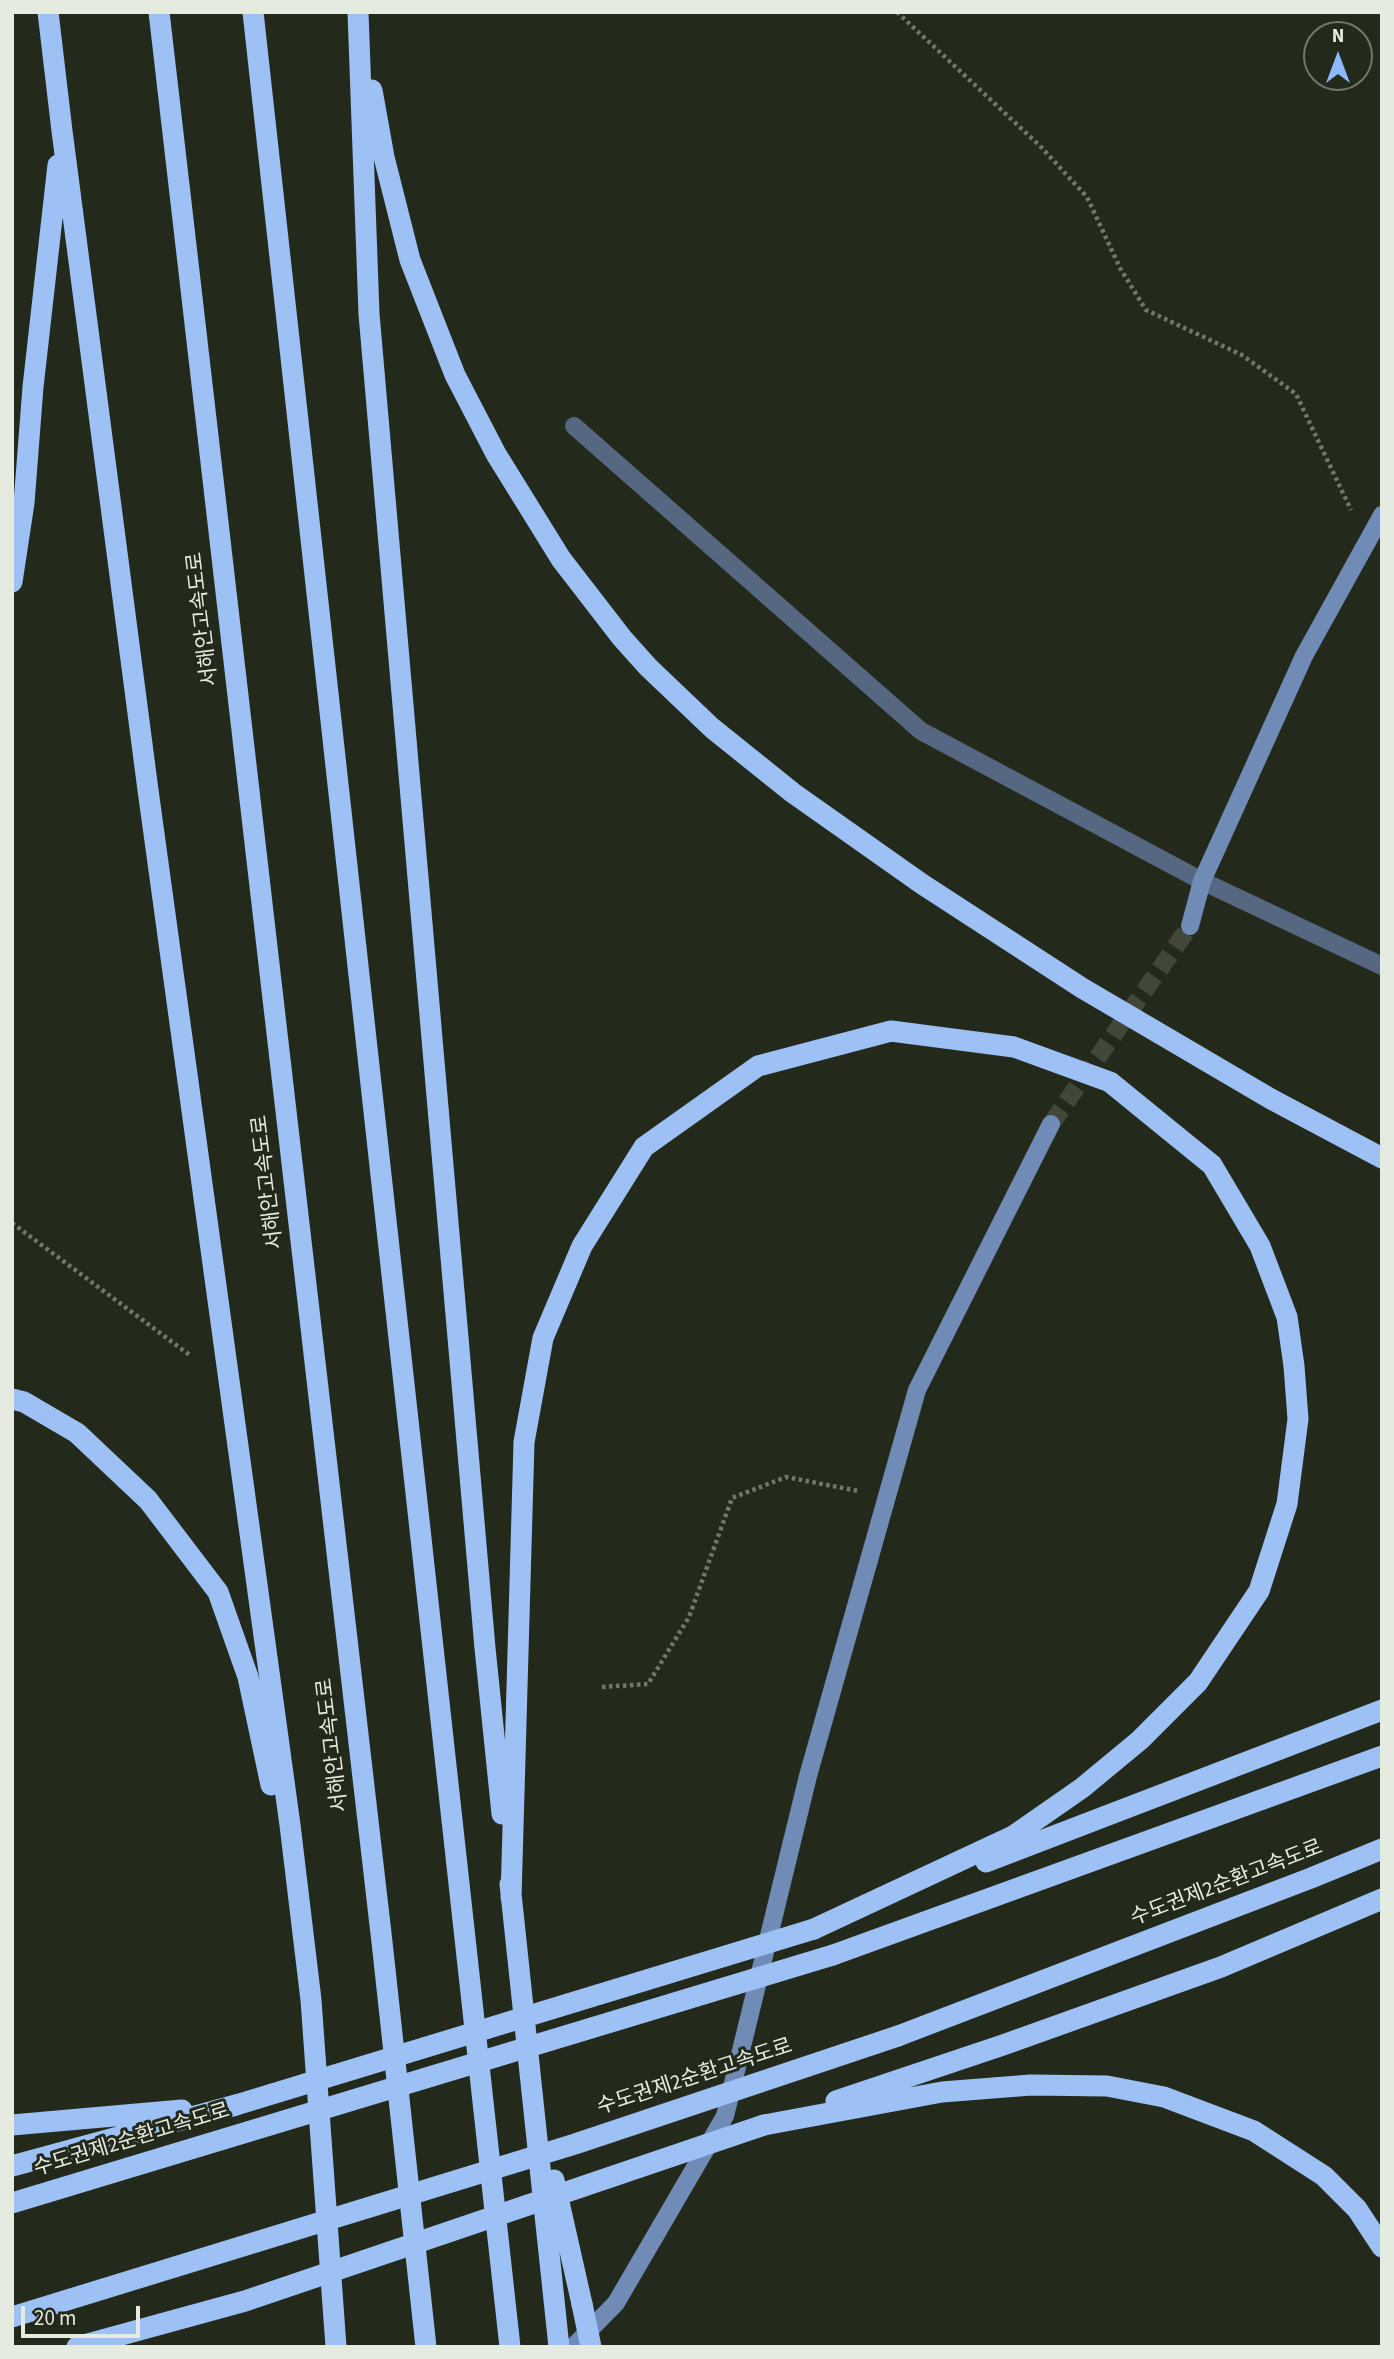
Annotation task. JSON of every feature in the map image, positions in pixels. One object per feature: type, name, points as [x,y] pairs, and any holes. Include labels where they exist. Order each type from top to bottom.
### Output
[{"type":"highway","points":[[48,12],[148,790],[288,1811],[311,2000],[336,2347]]},
{"type":"highway","name":"서해안고속도로","points":[[159,12],[379,1914],[426,2347]]},
{"type":"highway","points":[[253,12],[510,2347]]},
{"type":"highway","points":[[358,12],[384,157],[410,260],[455,375],[496,454],[561,559],[622,638],[648,667],[712,728],[793,793],[922,884],[1082,988],[1271,1099],[1382,1158]]},
{"type":"highway","points":[[358,12],[369,314],[485,1648],[559,2347]]},
{"type":"highway","points":[[12,582],[24,503],[33,387],[62,131]]},
{"type":"highway","points":[[511,1898],[524,1442],[543,1338],[582,1246],[644,1147],[758,1066],[891,1031],[1014,1047],[1110,1082],[1212,1165],[1260,1246],[1287,1317],[1298,1419],[1287,1504],[1259,1591],[1198,1682],[1140,1741],[1082,1788],[1013,1836],[814,1929]]},
{"type":"highway","points":[[12,1399],[24,1402],[77,1433],[148,1500],[218,1592],[248,1677],[311,2000]]},
{"type":"highway","points":[[12,2166],[236,2105],[814,1929],[1382,1710]]},
{"type":"highway","name":"수도권제2순환고속도로","points":[[12,2203],[833,1955],[1382,1756]]},
{"type":"highway","name":"수도권제2순환고속도로","points":[[12,2317],[575,2144],[898,2036],[1382,1849]]},
{"type":"highway","points":[[77,2347],[245,2301],[1003,2045],[1222,1967],[1382,1899]]},
{"type":"highway","points":[[528,2071],[591,2347]]},
{"type":"highway","points":[[764,2125],[942,2092],[1031,2085],[1107,2086],[1164,2096],[1254,2132],[1324,2176],[1357,2209],[1382,2247]]},
{"type":"highway","points":[[12,2125],[236,2105]]},
{"type":"street","points":[[1190,926],[1202,881],[1304,656],[1382,515]]},
{"type":"street","points":[[573,2347],[617,2303],[725,2116],[808,1776],[917,1390],[1051,1124]]},
{"type":"lane","points":[[574,426],[921,731],[1202,881],[1382,966]]},
{"type":"path","points":[[897,12],[1041,146],[1087,197],[1120,268],[1146,310],[1242,355],[1296,394],[1367,542]]},
{"type":"path","points":[[12,1223],[191,1356]]},
{"type":"path","points":[[602,1687],[648,1684],[689,1617],[732,1498],[786,1477],[886,1496]]},
{"type":"tunnel","points":[[1051,1124],[1190,926]]}]
